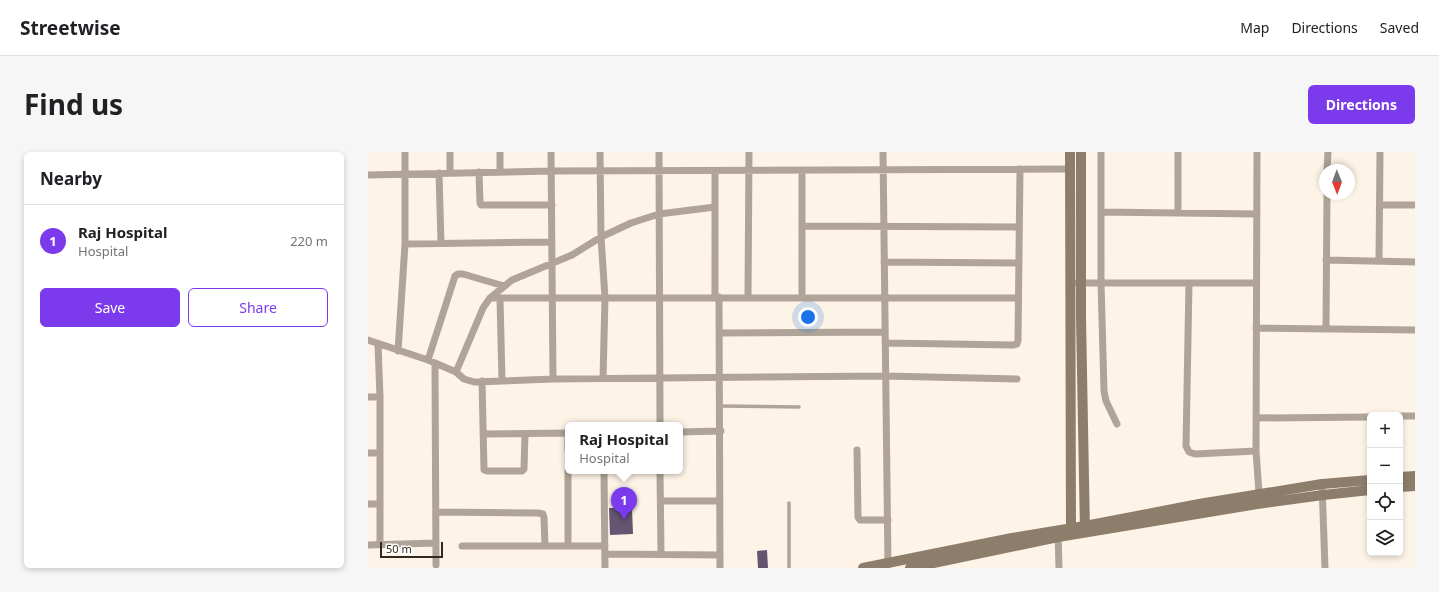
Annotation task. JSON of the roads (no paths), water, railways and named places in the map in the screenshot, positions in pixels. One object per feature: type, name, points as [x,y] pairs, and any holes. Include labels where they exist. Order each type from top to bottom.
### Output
[{"type":"street","points":[[398,351],[405,244],[405,152]]},
{"type":"street","points":[[450,152],[450,173]]},
{"type":"street","points":[[500,152],[500,172]]},
{"type":"street","points":[[552,152],[553,380]]},
{"type":"street","points":[[600,152],[601,237],[605,298],[603,379]]},
{"type":"street","points":[[659,152],[660,422]]},
{"type":"street","points":[[748,297],[749,152]]},
{"type":"street","points":[[883,152],[888,565]]},
{"type":"street","points":[[1070,152],[1071,532]]},
{"type":"street","points":[[1081,152],[1081,283],[1085,530]]},
{"type":"street","points":[[1101,152],[1101,283],[1104,391],[1106,401],[1117,424]]},
{"type":"street","points":[[1178,152],[1178,213]]},
{"type":"street","points":[[1257,152],[1256,452],[1259,493]]},
{"type":"street","points":[[1327,164],[1328,152]]},
{"type":"street","points":[[1379,261],[1380,152]]},
{"type":"street","points":[[885,344],[1017,344],[1020,169]]},
{"type":"street","points":[[368,175],[551,171],[1070,169]]},
{"type":"street","points":[[802,170],[802,297]]},
{"type":"street","points":[[715,171],[717,297],[720,333],[720,568]]},
{"type":"street","points":[[479,172],[481,205],[552,205]]},
{"type":"street","points":[[439,173],[441,243]]},
{"type":"street","points":[[1326,329],[1327,200]]},
{"type":"street","points":[[1380,205],[1415,205]]},
{"type":"street","points":[[456,372],[476,321],[483,308],[490,298],[512,280],[572,256],[601,237],[631,223],[659,214],[715,206]]},
{"type":"street","points":[[1101,212],[1257,214]]},
{"type":"street","points":[[802,226],[1019,227]]},
{"type":"street","points":[[405,244],[552,242]]},
{"type":"street","points":[[1326,260],[1415,262]]},
{"type":"street","points":[[884,262],[1019,263]]},
{"type":"street","points":[[428,360],[455,276],[458,274],[463,274],[504,286]]},
{"type":"street","points":[[1070,283],[1256,283]]},
{"type":"street","points":[[1189,283],[1186,446],[1189,452],[1195,454],[1256,452]]},
{"type":"street","points":[[490,298],[1018,298]]},
{"type":"street","points":[[500,298],[502,381]]},
{"type":"street","points":[[1256,328],[1415,330]]},
{"type":"street","points":[[720,333],[884,332]]},
{"type":"street","points":[[368,340],[428,360],[456,372],[464,379],[474,382],[885,376],[1017,379]]},
{"type":"street","points":[[378,344],[380,398],[380,545]]},
{"type":"street","points":[[435,364],[436,565]]},
{"type":"street","points":[[482,381],[484,470],[522,471],[525,466],[525,434]]},
{"type":"street","points":[[368,397],[380,398]]},
{"type":"street","points":[[1403,416],[1415,416]]},
{"type":"street","points":[[1256,418],[1367,417]]},
{"type":"street","points":[[683,432],[721,431]]},
{"type":"street","points":[[483,434],[565,433]]},
{"type":"street","points":[[857,450],[858,517],[860,520],[888,520]]},
{"type":"street","points":[[368,453],[379,454]]},
{"type":"street","points":[[568,474],[568,546]]},
{"type":"street","points":[[604,474],[605,568]]},
{"type":"street","points":[[660,474],[661,554]]},
{"type":"street","points":[[1403,477],[1415,476]]},
{"type":"street","points":[[1085,530],[1259,493],[1322,484],[1367,480]]},
{"type":"street","points":[[1322,484],[1325,568]]},
{"type":"street","points":[[1403,487],[1415,486]]},
{"type":"street","points":[[862,568],[888,565],[1012,538],[1058,534],[1322,494],[1367,490]]},
{"type":"street","points":[[661,501],[720,501]]},
{"type":"street","points":[[368,504],[379,504]]},
{"type":"street","points":[[436,512],[538,512],[542,514],[544,518],[545,546]]},
{"type":"street","points":[[910,568],[1058,534]]},
{"type":"street","points":[[1058,534],[1059,568]]},
{"type":"street","points":[[368,545],[436,543]]},
{"type":"street","points":[[462,546],[605,546]]},
{"type":"street","points":[[605,554],[720,555]]},
{"type":"lane","points":[[720,406],[799,407]]},
{"type":"lane","points":[[789,503],[789,568]]},
{"type":"place","name":"Raj Hospital","points":[[624,520]]}]
